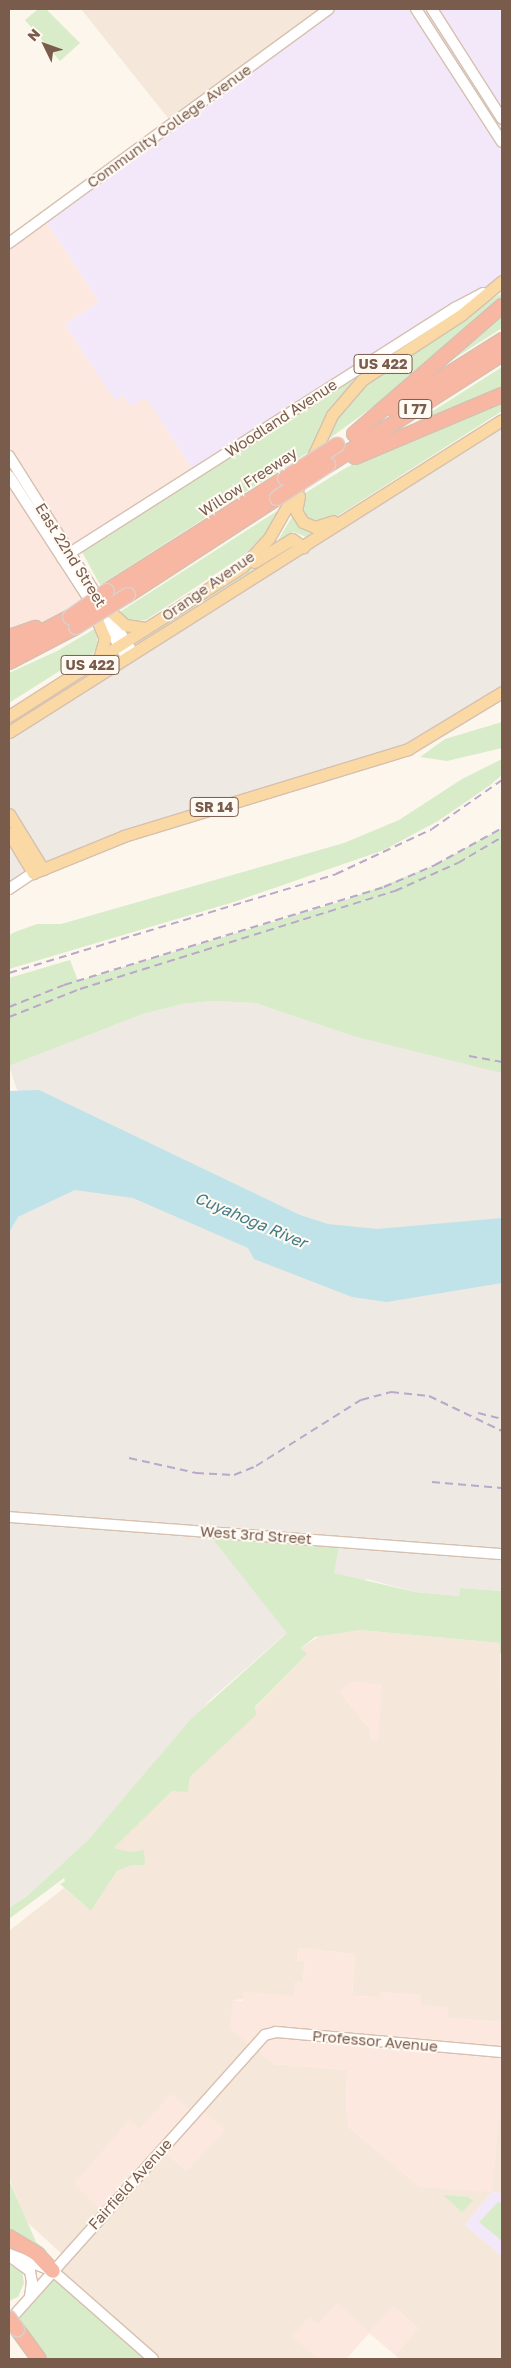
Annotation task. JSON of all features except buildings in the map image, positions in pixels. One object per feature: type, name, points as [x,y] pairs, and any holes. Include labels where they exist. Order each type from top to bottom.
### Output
[{"type":"highway","points":[[354,434],[502,306]]},
{"type":"highway","name":"Willow Freeway","points":[[9,649],[71,619],[124,589],[285,478],[502,340]]},
{"type":"highway","name":"I 77","points":[[326,470],[502,354]]},
{"type":"highway","points":[[326,470],[384,442],[502,395]]},
{"type":"highway","name":"Willow Freeway","points":[[9,662],[105,597],[166,571],[326,470]]},
{"type":"highway","points":[[9,637],[71,619]]},
{"type":"highway","points":[[9,2237],[37,2254],[53,2271]]},
{"type":"highway","points":[[11,2322],[39,2359]]},
{"type":"main road","name":"Woodland Avenue","points":[[488,290],[502,281]]},
{"type":"main road","name":"Orange Avenue","points":[[9,716],[232,574],[269,538],[309,466],[332,415],[354,388],[381,365],[461,314],[488,290]]},
{"type":"main road","name":"Orange Avenue","points":[[9,732],[303,547],[416,472],[502,420]]},
{"type":"main road","points":[[309,466],[296,511],[303,522],[315,528],[326,525],[416,472]]},
{"type":"main road","points":[[232,574],[290,540],[297,540],[303,547]]},
{"type":"main road","points":[[88,597],[105,635],[99,659]]},
{"type":"main road","points":[[105,597],[125,625],[146,628]]},
{"type":"main road","name":"SR 14","points":[[38,871],[151,827],[388,755],[424,742],[502,692]]},
{"type":"main road","points":[[9,814],[38,871]]},
{"type":"main road","points":[[9,833],[38,871]]},
{"type":"street","name":"Community College Avenue","points":[[9,243],[329,9]]},
{"type":"street","points":[[416,9],[502,142]]},
{"type":"street","points":[[432,9],[502,119]]},
{"type":"street","name":"Woodland Avenue","points":[[66,555],[455,308],[488,290]]},
{"type":"street","name":"East 22nd Street","points":[[9,456],[88,597],[130,655]]},
{"type":"street","name":"East 22nd Street","points":[[9,476],[66,555],[105,597],[123,644]]},
{"type":"street","points":[[9,889],[38,871]]},
{"type":"street","name":"West 3rd Street","points":[[9,1517],[502,1554]]},
{"type":"street","name":"Professor Avenue","points":[[252,2048],[265,2035],[276,2032],[502,2052]]},
{"type":"street","name":"Fairfield Avenue","points":[[11,2322],[29,2298],[252,2048]]},
{"type":"street","points":[[9,2255],[53,2271],[152,2359]]},
{"type":"street","points":[[9,2255],[30,2271],[32,2282],[29,2298]]},
{"type":"shaded area","points":[[81,9],[329,9],[172,123]]},
{"type":"shaded area","points":[[329,9],[502,9],[502,281],[195,473],[146,398],[131,406],[123,395],[115,401],[65,324],[99,302],[44,218]]},
{"type":"shaded area","points":[[44,218],[99,302],[65,324],[115,400],[123,395],[146,397],[195,473],[62,558],[88,597],[56,619],[9,637],[9,243]]},
{"type":"shaded area","points":[[502,420],[502,692],[429,739],[124,836],[9,889],[9,732]]},
{"type":"shaded area","points":[[502,878],[502,1591],[460,1588],[459,1596],[415,1592],[367,1579],[283,1636],[211,1699],[88,1840],[27,1896],[9,1908],[9,1233],[18,1217],[75,1190],[17,1090],[9,1066],[143,1014],[182,1004],[213,1001],[255,1003],[353,1036]]},
{"type":"shaded area","points":[[360,1630],[500,1643],[502,2022],[447,2018],[421,2005],[421,1995],[380,1992],[380,1997],[352,1996],[355,1954],[298,1948],[297,1961],[305,1961],[303,1982],[294,1996],[233,2000],[273,2064],[347,2070],[346,2111],[349,2127],[420,2187],[435,2187],[502,2091],[502,2193],[492,2192],[465,2225],[502,2256],[502,2359],[399,2359],[395,2355],[418,2328],[393,2306],[346,2359],[150,2359],[53,2271],[65,2257],[27,2222],[9,2178],[9,1931],[64,1888],[91,1911],[117,1871],[133,1865],[145,1865],[114,1848],[172,1791],[189,1786],[190,1777],[254,1714],[255,1708],[306,1655],[301,1648],[323,1634]],"holes":[[[358,1682],[382,1686],[372,1740],[370,1729],[340,1692],[350,1683]],[[193,2114],[187,2171],[128,2120],[139,2129]]]},
{"type":"shaded area","points":[[350,1683],[382,1685],[378,1741],[372,1740],[370,1729],[340,1692]]},
{"type":"shaded area","points":[[298,1948],[355,1954],[352,1996],[380,1997],[380,1992],[421,1995],[421,2005],[448,2007],[447,2018],[502,2022],[502,2091],[492,2192],[420,2187],[349,2127],[346,2111],[347,2070],[273,2064],[230,2029],[233,2000],[242,2001],[243,1992],[294,1996],[295,1981],[303,1981],[305,1962],[297,1961]]},
{"type":"shaded area","points":[[171,2094],[193,2113],[199,2107],[225,2130],[187,2171],[162,2149],[104,2213],[74,2184],[129,2120],[139,2129]]},
{"type":"shaded area","points":[[492,2192],[502,2193],[502,2256],[465,2225]]},
{"type":"shaded area","points":[[337,2303],[369,2332],[393,2306],[418,2328],[395,2355],[369,2333],[346,2359],[318,2359],[292,2336],[309,2317],[318,2324]]},
{"type":"green space","points":[[38,9],[46,9],[80,43],[60,61],[25,20]]},
{"type":"green space","points":[[502,293],[502,299],[385,398],[326,441],[342,412],[363,387],[387,367]]},
{"type":"green space","points":[[502,310],[502,328],[433,372]]},
{"type":"green space","points":[[502,367],[502,391],[412,427],[411,425]]},
{"type":"green space","points":[[352,379],[353,381],[322,425],[310,451],[100,585],[82,552]]},
{"type":"green space","points":[[502,400],[502,411],[339,515],[313,524],[301,513],[302,495],[344,469],[370,455]]},
{"type":"green space","points":[[285,506],[265,534],[244,555],[146,620],[130,622],[118,613]]},
{"type":"green space","points":[[293,515],[313,532],[306,537],[294,532],[277,542]]},
{"type":"green space","points":[[288,544],[294,544],[137,644],[137,641]]},
{"type":"green space","points":[[96,628],[98,644],[93,654],[72,663],[9,703],[9,673],[57,651]]},
{"type":"green space","points":[[502,722],[502,748],[447,761],[420,757],[445,739]]},
{"type":"green space","points":[[502,759],[502,775],[489,786],[438,821],[384,850],[234,902],[9,969],[9,935],[15,932],[37,924],[61,924],[344,843],[399,820],[462,779]]},
{"type":"green space","points":[[502,828],[502,1073],[353,1036],[255,1003],[213,1001],[182,1004],[143,1014],[9,1066],[9,978],[70,960],[78,981],[352,898],[435,865]]},
{"type":"green space","points":[[213,1532],[340,1541],[334,1573],[415,1592],[459,1596],[460,1588],[502,1591],[502,1653],[500,1653],[500,1643],[360,1630],[315,1637],[301,1648],[307,1654],[255,1707],[256,1715],[190,1777],[188,1792],[172,1791],[114,1848],[130,1852],[144,1850],[145,1865],[133,1865],[117,1871],[91,1911],[60,1884],[65,1881],[64,1878],[9,1919],[9,1908],[27,1896],[88,1840],[191,1719],[287,1633],[215,1542]]},
{"type":"green space","points":[[9,2180],[36,2242],[47,2251],[45,2253],[9,2232]]},
{"type":"green space","points":[[443,2195],[468,2197],[473,2201],[462,2212]]},
{"type":"green space","points":[[498,2202],[502,2203],[502,2241],[479,2222]]},
{"type":"green space","points":[[9,2264],[22,2272],[24,2283],[18,2297],[9,2301]]},
{"type":"green space","points":[[53,2271],[149,2359],[39,2359],[10,2319]]},
{"type":"water","name":"Cuyahoga River","points":[[39,1090],[300,1215],[328,1224],[377,1229],[502,1218],[502,1283],[387,1302],[352,1297],[254,1259],[248,1248],[133,1198],[75,1190],[18,1217],[9,1233],[9,1091]]},
{"type":"railway","points":[[9,973],[336,874],[432,829],[502,780]]},
{"type":"railway","points":[[9,1007],[64,985],[384,887],[435,865],[502,828]]},
{"type":"railway","points":[[9,1017],[80,989],[395,891],[458,863],[502,837]]},
{"type":"railway","points":[[469,1056],[502,1062]]},
{"type":"railway","points":[[129,1458],[196,1473],[234,1475],[256,1466],[361,1400],[391,1392],[429,1396],[502,1431]]},
{"type":"railway","points":[[478,1413],[502,1419]]},
{"type":"railway","points":[[432,1482],[502,1488]]}]
